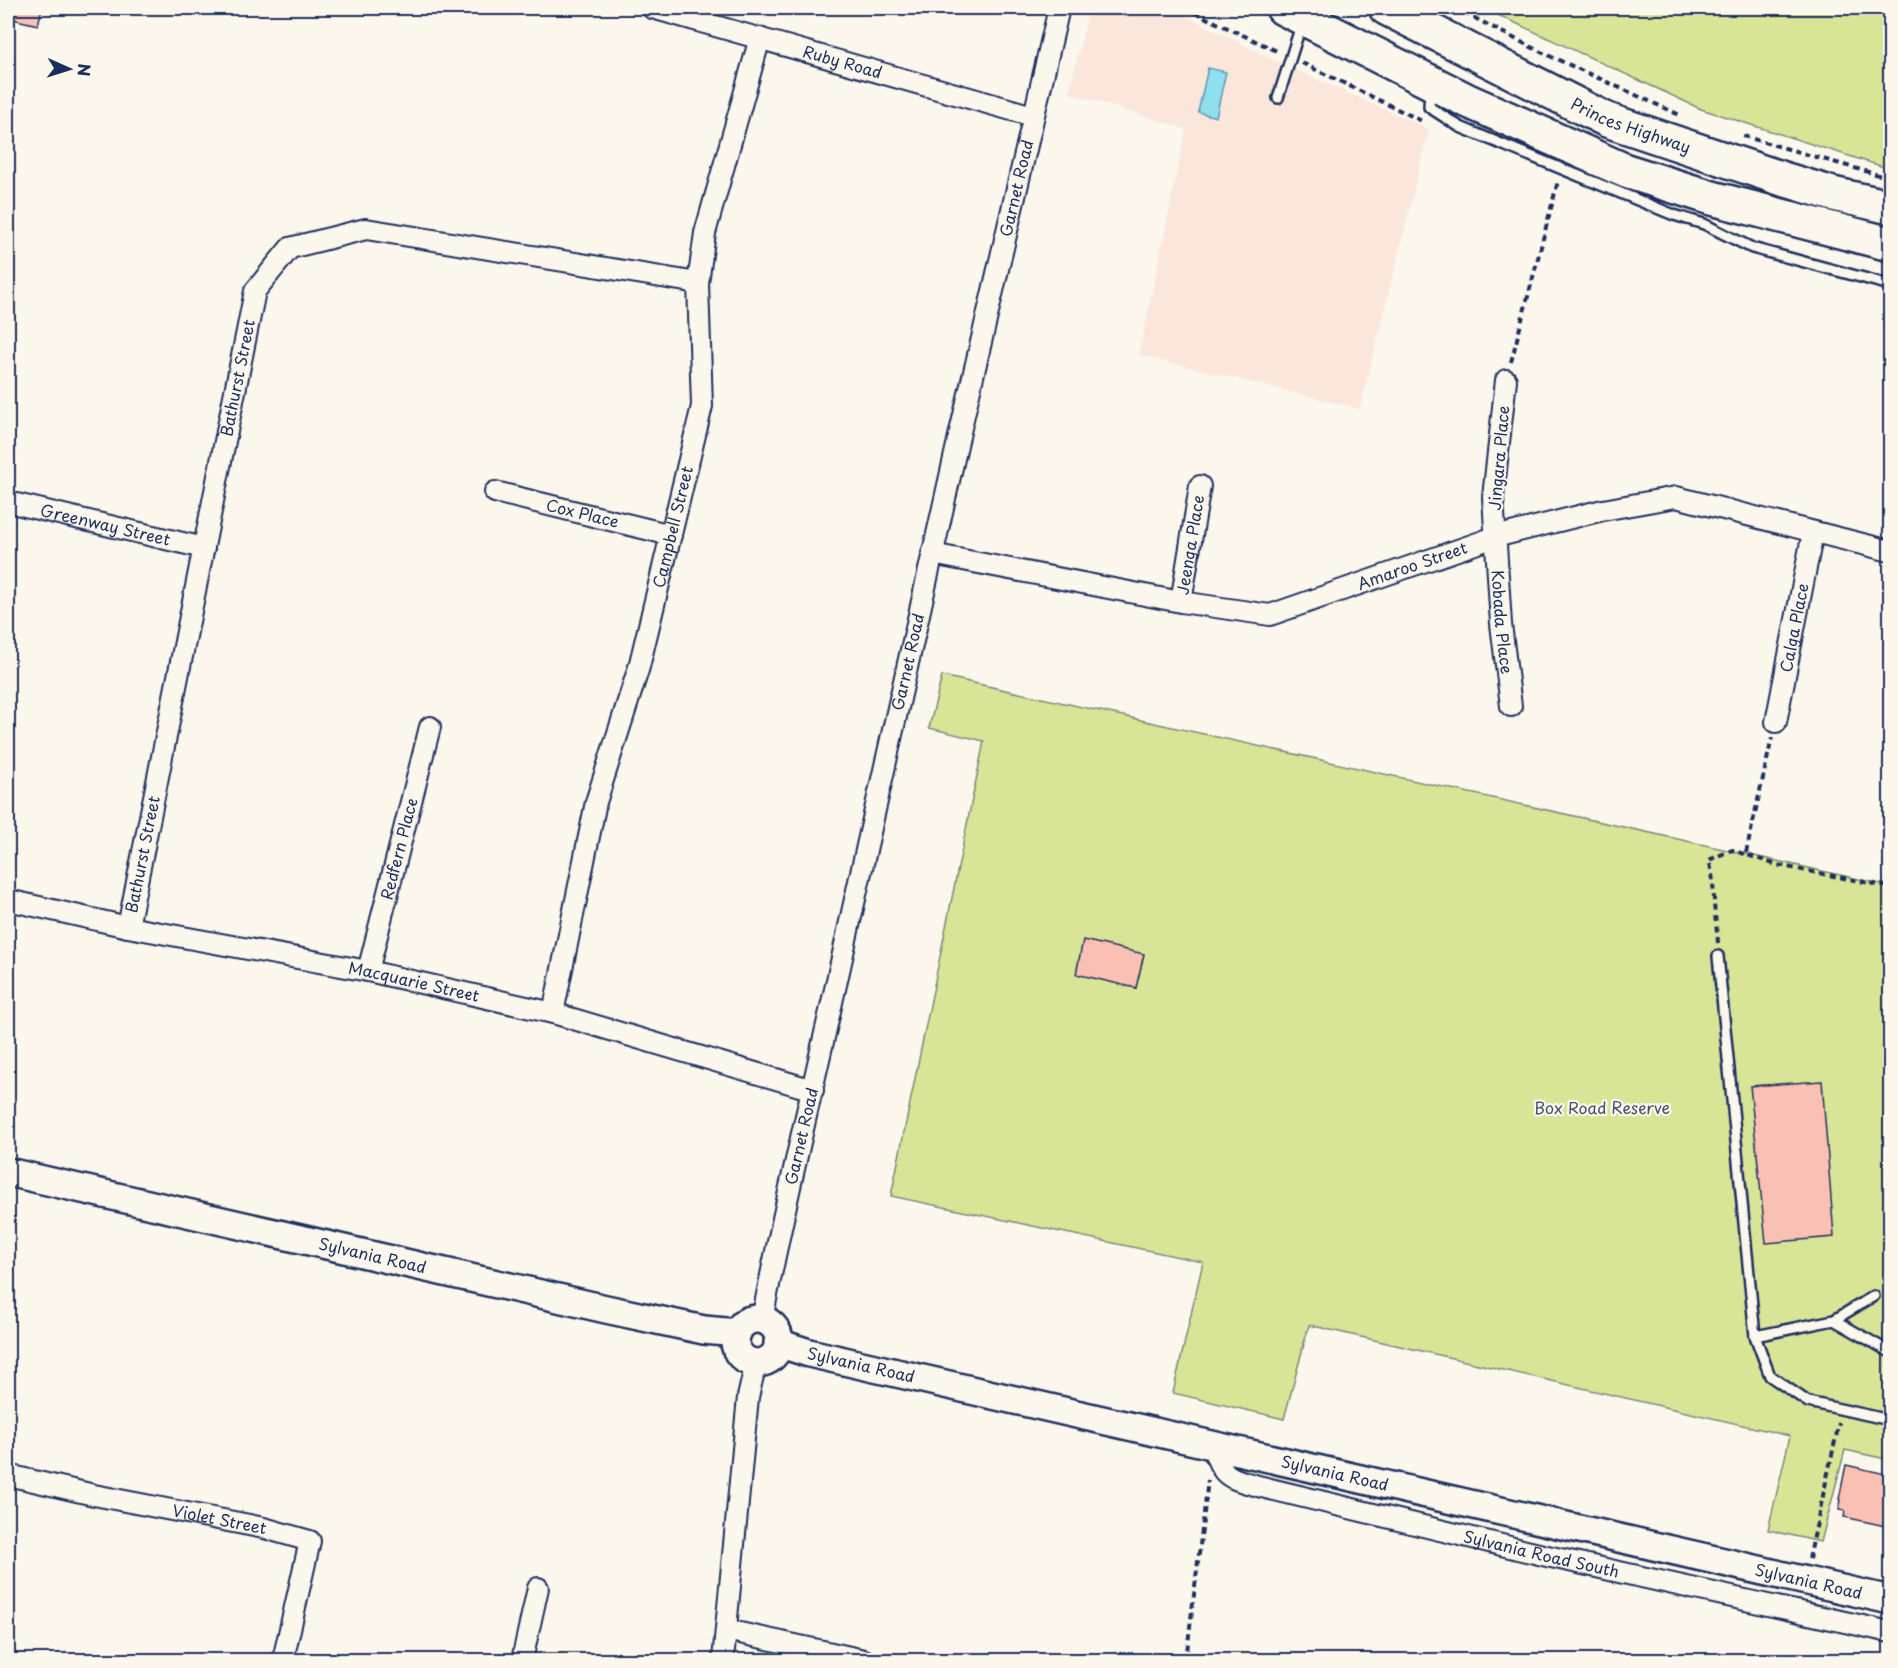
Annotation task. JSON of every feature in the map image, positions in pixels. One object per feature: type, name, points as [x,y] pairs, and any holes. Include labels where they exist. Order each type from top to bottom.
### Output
[{"type":"highway","name":"Princes Highway","points":[[1386,8],[1607,120],[1783,179],[1833,194],[1890,207]]},
{"type":"highway","points":[[1293,12],[1431,83],[1521,126],[1626,171],[1708,211],[1890,244]]},
{"type":"street","name":"Ruby Road","points":[[651,8],[1033,116]]},
{"type":"street","name":"Garnet Road","points":[[762,1320],[932,554],[1059,8]]},
{"type":"street","name":"Campbell Street","points":[[553,1013],[596,802],[639,667],[702,406],[698,283],[705,233],[760,38]]},
{"type":"street","name":"Bathurst Street","points":[[128,927],[255,291],[290,249],[366,229],[698,283]]},
{"type":"street","name":"Jingara Place","points":[[1495,537],[1493,496],[1506,380]]},
{"type":"street","name":"Jeenga Place","points":[[1181,602],[1200,486]]},
{"type":"street","name":"Cox Place","points":[[495,492],[671,535]]},
{"type":"street","name":"Amaroo Street","points":[[932,554],[1181,602],[1270,615],[1495,537],[1602,510],[1676,496],[1890,551]]},
{"type":"street","name":"Greenway Street","points":[[8,502],[204,548]]},
{"type":"street","name":"Calga Place","points":[[1776,722],[1813,532]]},
{"type":"street","name":"Kobada Place","points":[[1495,537],[1501,624],[1511,706]]},
{"type":"street","name":"Redfern Place","points":[[368,971],[430,727]]},
{"type":"street","name":"Macquarie Street","points":[[8,900],[128,927],[368,971],[553,1013],[813,1090]]},
{"type":"street","name":"Sylvania Road","points":[[8,1172],[606,1309],[704,1330],[737,1333]]},
{"type":"street","points":[[762,1320],[777,1333],[776,1351],[765,1362],[749,1361],[739,1354],[736,1347],[737,1333],[746,1323],[762,1320]]},
{"type":"street","name":"Sylvania Road","points":[[778,1343],[809,1353],[1890,1600]]},
{"type":"street","points":[[723,1660],[748,1397],[756,1363]]},
{"type":"street","name":"Sylvania Road South","points":[[1212,1446],[1225,1475],[1258,1486],[1547,1556],[1890,1632]]},
{"type":"street","name":"Violet Street","points":[[8,1475],[93,1495],[264,1528],[310,1541],[282,1660]]},
{"type":"street","points":[[522,1660],[538,1588]]},
{"type":"street","points":[[726,1629],[864,1660]]},
{"type":"lane","points":[[1278,98],[1293,12]]},
{"type":"lane","points":[[1431,83],[1429,108],[1460,127],[1674,215],[1708,211],[1752,248],[1890,285]]},
{"type":"lane","points":[[1718,956],[1755,1336],[1770,1376],[1808,1402],[1890,1420]]},
{"type":"lane","points":[[1755,1336],[1834,1320],[1874,1296]]},
{"type":"lane","points":[[1834,1320],[1890,1352]]},
{"type":"path","points":[[1455,8],[1541,52],[1688,118]]},
{"type":"path","points":[[1732,133],[1890,178]]},
{"type":"path","points":[[1506,380],[1561,170]]},
{"type":"path","points":[[1746,853],[1776,722]]},
{"type":"path","points":[[1718,956],[1714,879],[1709,860],[1732,849],[1777,865],[1890,887]]},
{"type":"path","points":[[1804,1581],[1842,1410]]},
{"type":"path","points":[[1186,1660],[1212,1446]]},
{"type":"shaded area","points":[[1089,8],[1171,8],[1274,60],[1429,129],[1360,409],[1139,355],[1186,129],[1069,93]]},
{"type":"green space","points":[[1483,8],[1890,8],[1890,169],[1701,109]]},
{"type":"green space","name":"Box Road Reserve","points":[[942,676],[1890,886],[1890,1460],[1845,1450],[1821,1542],[1768,1530],[1790,1436],[1309,1325],[1284,1419],[1173,1393],[1203,1262],[891,1196],[984,741],[929,728]]},
{"type":"water","points":[[1208,68],[1226,72],[1216,117],[1198,112]]},
{"type":"building","points":[[8,8],[42,8],[38,25],[8,18]]},
{"type":"building","points":[[1083,940],[1144,954],[1136,988],[1076,974]]},
{"type":"building","points":[[1822,1081],[1834,1237],[1766,1243],[1750,1086]]},
{"type":"building","points":[[1846,1465],[1890,1475],[1890,1527],[1844,1517],[1845,1511],[1839,1510]]}]
